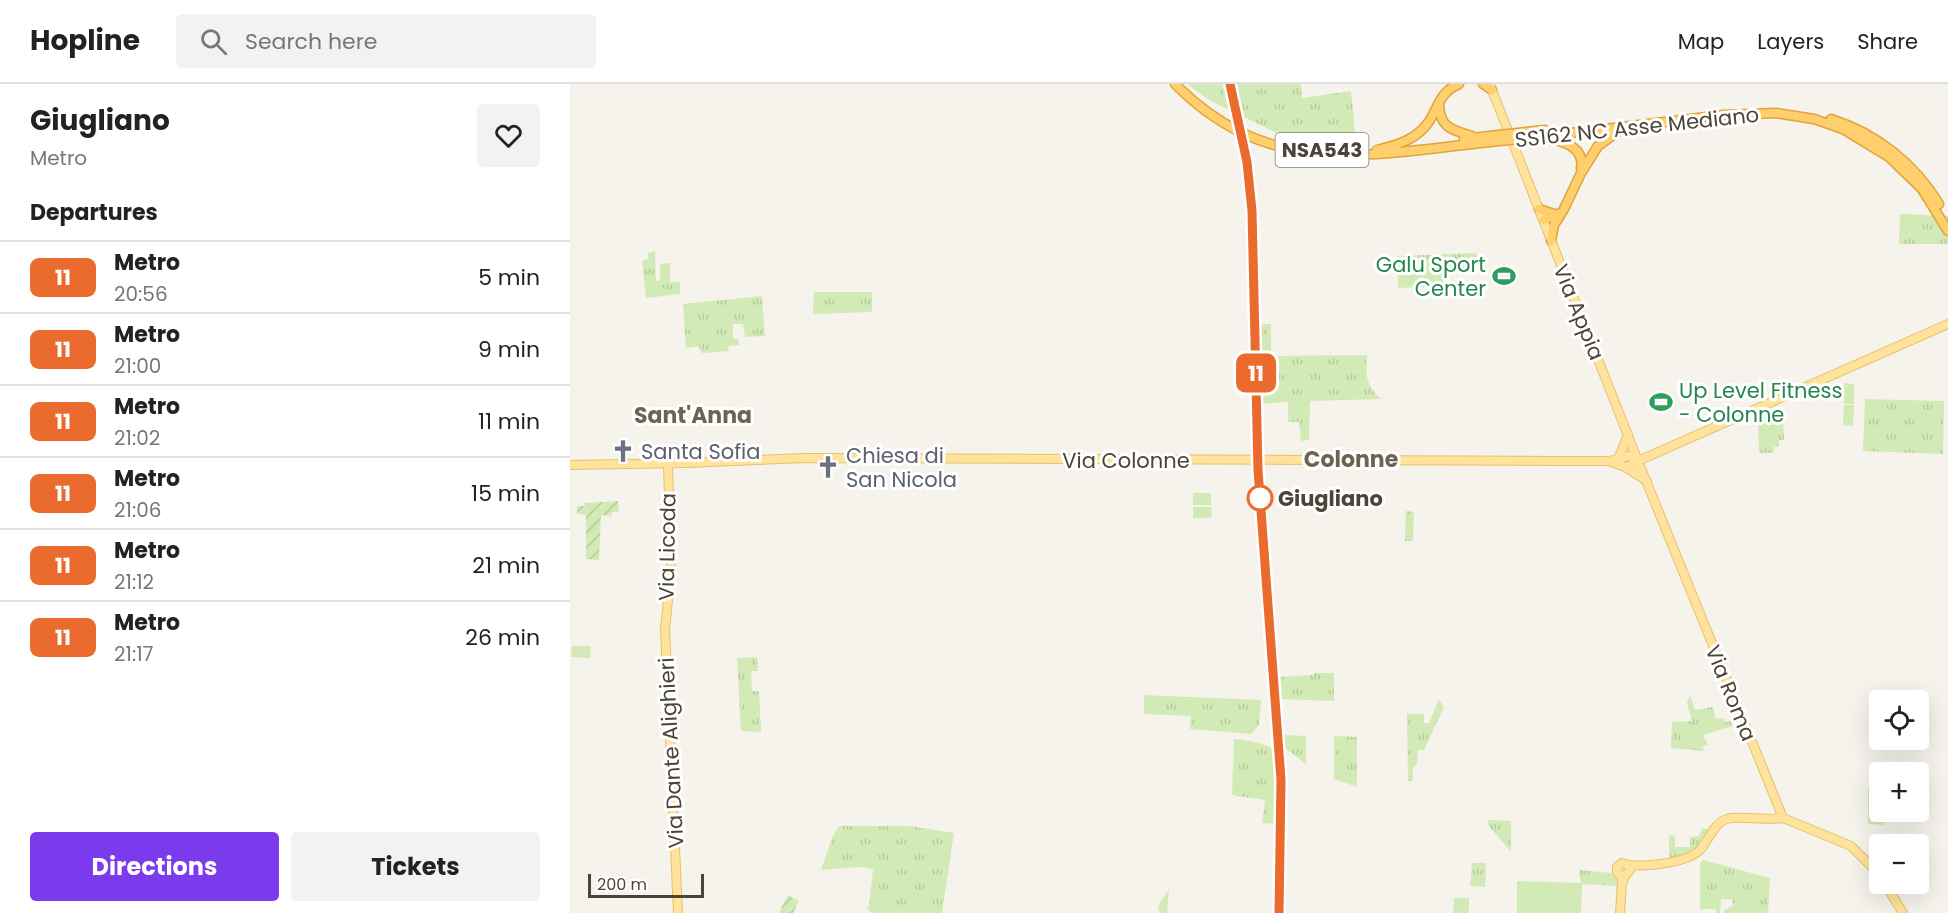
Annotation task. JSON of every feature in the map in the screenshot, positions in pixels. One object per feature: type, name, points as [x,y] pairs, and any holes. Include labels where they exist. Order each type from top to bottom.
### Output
[{"type":"highway","name":"NSA543","points":[[1175,84],[1205,110],[1243,134],[1284,148],[1312,154],[1364,156],[1499,138]]},
{"type":"highway","name":"NSA543","points":[[1183,84],[1215,111],[1258,135],[1313,149],[1377,150],[1479,137]]},
{"type":"highway","points":[[1377,150],[1400,144],[1422,129],[1430,120],[1439,99],[1459,84]]},
{"type":"highway","points":[[1483,84],[1491,87]]},
{"type":"highway","points":[[1439,99],[1439,112],[1448,128],[1479,137]]},
{"type":"highway","points":[[1576,129],[1724,110],[1761,108],[1810,113],[1873,138],[1906,163],[1932,192],[1948,221]]},
{"type":"highway","name":"SS162 NC Asse Mediano","points":[[1479,137],[1522,137],[1576,129],[1761,113],[1792,115],[1844,126]]},
{"type":"highway","points":[[1544,222],[1564,209],[1581,172],[1598,146],[1626,126]]},
{"type":"highway","points":[[1844,126],[1908,173],[1922,189],[1948,231]]},
{"type":"highway","points":[[1550,134],[1580,154],[1581,172]]},
{"type":"highway","points":[[1539,209],[1557,215]]},
{"type":"highway","points":[[1551,241],[1557,215]]},
{"type":"main road","name":"Via Appia","points":[[1491,87],[1638,461]]},
{"type":"main road","points":[[1626,467],[1635,465],[1638,461],[1948,324]]},
{"type":"main road","points":[[1619,457],[1628,435]]},
{"type":"main road","points":[[1609,461],[1629,456],[1638,461]]},
{"type":"main road","name":"Via Colonne","points":[[570,465],[668,464],[806,458],[1609,461]]},
{"type":"main road","points":[[1609,461],[1626,467],[1647,481]]},
{"type":"main road","name":"Via Roma","points":[[1638,461],[1782,818]]},
{"type":"main road","name":"Via Licoda","points":[[665,630],[671,570],[668,464]]},
{"type":"main road","name":"Via Dante Alighieri","points":[[665,630],[674,783],[678,913]]},
{"type":"main road","points":[[1620,913],[1622,875],[1630,870],[1628,865],[1642,866],[1689,857],[1698,852],[1719,824],[1726,819],[1771,820],[1782,818],[1851,846],[1869,864]]},
{"type":"main road","points":[[1891,894],[1903,913]]},
{"type":"green space","points":[[1187,84],[1301,84],[1302,98],[1351,91],[1357,151],[1279,134],[1211,101]]},
{"type":"green space","points":[[1900,214],[1948,216],[1948,244],[1899,244]]},
{"type":"green space","points":[[655,251],[656,281],[660,280],[660,264],[670,263],[670,282],[680,282],[680,294],[646,298],[642,261],[649,258],[647,253]]},
{"type":"green space","points":[[1476,253],[1484,270],[1445,271],[1445,286],[1398,288],[1397,256]]},
{"type":"green space","points":[[814,292],[872,292],[872,312],[813,314]]},
{"type":"green space","points":[[762,296],[765,336],[745,337],[743,324],[733,324],[733,338],[738,339],[739,345],[728,346],[729,351],[702,353],[699,346],[686,348],[683,304]]},
{"type":"green space","points":[[1259,324],[1271,324],[1271,356],[1367,355],[1369,384],[1381,399],[1310,401],[1309,440],[1301,441],[1299,422],[1288,422],[1288,402],[1259,404]]},
{"type":"green space","points":[[1844,383],[1854,384],[1854,404],[1844,404]]},
{"type":"green space","points":[[1865,399],[1944,401],[1943,454],[1863,451]]},
{"type":"green space","points":[[1844,405],[1854,405],[1853,426],[1843,425]]},
{"type":"green space","points":[[1769,407],[1769,418],[1783,418],[1784,440],[1779,440],[1779,447],[1774,447],[1774,453],[1759,453],[1758,413]]},
{"type":"green space","points":[[1193,493],[1211,493],[1211,505],[1193,505]]},
{"type":"green space","points":[[618,501],[619,512],[612,512],[611,516],[601,515],[599,560],[586,559],[586,515],[577,514],[577,506],[585,506],[585,503]]},
{"type":"green space","points":[[1193,507],[1212,507],[1211,518],[1193,518]]},
{"type":"green space","points":[[1406,511],[1414,512],[1413,541],[1405,541]]},
{"type":"green space","points":[[572,646],[591,646],[590,658],[571,657]]},
{"type":"green space","points":[[757,657],[758,671],[751,671],[752,691],[759,691],[761,732],[741,731],[737,658]]},
{"type":"green space","points":[[1314,673],[1334,673],[1334,701],[1278,699],[1276,677],[1314,675]]},
{"type":"green space","points":[[1144,695],[1261,700],[1259,725],[1251,734],[1190,729],[1191,716],[1144,714]]},
{"type":"green space","points":[[1690,695],[1695,710],[1713,707],[1716,719],[1723,718],[1725,722],[1731,721],[1733,726],[1703,735],[1708,745],[1703,746],[1704,751],[1671,748],[1672,722],[1692,721],[1687,703]]},
{"type":"green space","points":[[1439,699],[1444,707],[1424,750],[1418,750],[1417,764],[1413,768],[1413,781],[1408,781],[1407,714],[1424,714],[1424,723],[1429,723]]},
{"type":"green space","points":[[1306,736],[1306,764],[1277,742],[1276,737]]},
{"type":"green space","points":[[1334,736],[1357,737],[1357,787],[1334,779]]},
{"type":"green space","points":[[1234,739],[1256,742],[1271,748],[1286,763],[1284,822],[1262,823],[1265,800],[1232,795]]},
{"type":"green space","points":[[1868,787],[1869,822],[1884,822],[1884,825],[1868,824]]},
{"type":"green space","points":[[1488,820],[1511,821],[1511,852],[1488,825]]},
{"type":"green space","points":[[839,826],[909,826],[954,833],[942,913],[872,913],[867,908],[873,869],[860,867],[821,870],[832,838]]},
{"type":"green space","points":[[1702,828],[1709,830],[1694,851],[1677,858],[1669,858],[1669,835],[1675,836],[1675,847],[1690,847],[1690,837],[1699,836]]},
{"type":"green space","points":[[1703,860],[1770,878],[1768,913],[1724,913],[1724,910],[1733,906],[1732,899],[1721,899],[1720,913],[1716,913],[1716,909],[1700,909],[1700,864]]},
{"type":"green space","points":[[1472,863],[1486,863],[1485,887],[1470,886]]},
{"type":"green space","points":[[1580,870],[1611,873],[1617,876],[1618,886],[1582,884]]},
{"type":"green space","points":[[1517,881],[1582,883],[1581,913],[1517,913]]},
{"type":"green space","points":[[1169,889],[1167,913],[1161,913],[1158,910],[1160,902]]},
{"type":"green space","points":[[788,895],[799,901],[793,913],[779,913]]},
{"type":"green space","points":[[1454,898],[1469,898],[1469,913],[1453,913]]},
{"type":"metro line","name":"11","points":[[1230,84],[1247,162],[1252,211],[1258,470],[1281,780],[1279,913]]},
{"type":"place","name":"Galu Sport Center","points":[[1504,276]]},
{"type":"place","name":"Up Level Fitness - Colonne","points":[[1661,402]]},
{"type":"place","name":"Santa Sofia","points":[[623,451]]},
{"type":"place","name":"Chiesa di San Nicola","points":[[828,467]]},
{"type":"place","name":"Giugliano","points":[[1260,498]]},
{"type":"district","name":"Sant'Anna","points":[[693,415]]},
{"type":"district","name":"Colonne","points":[[1351,459]]}]
